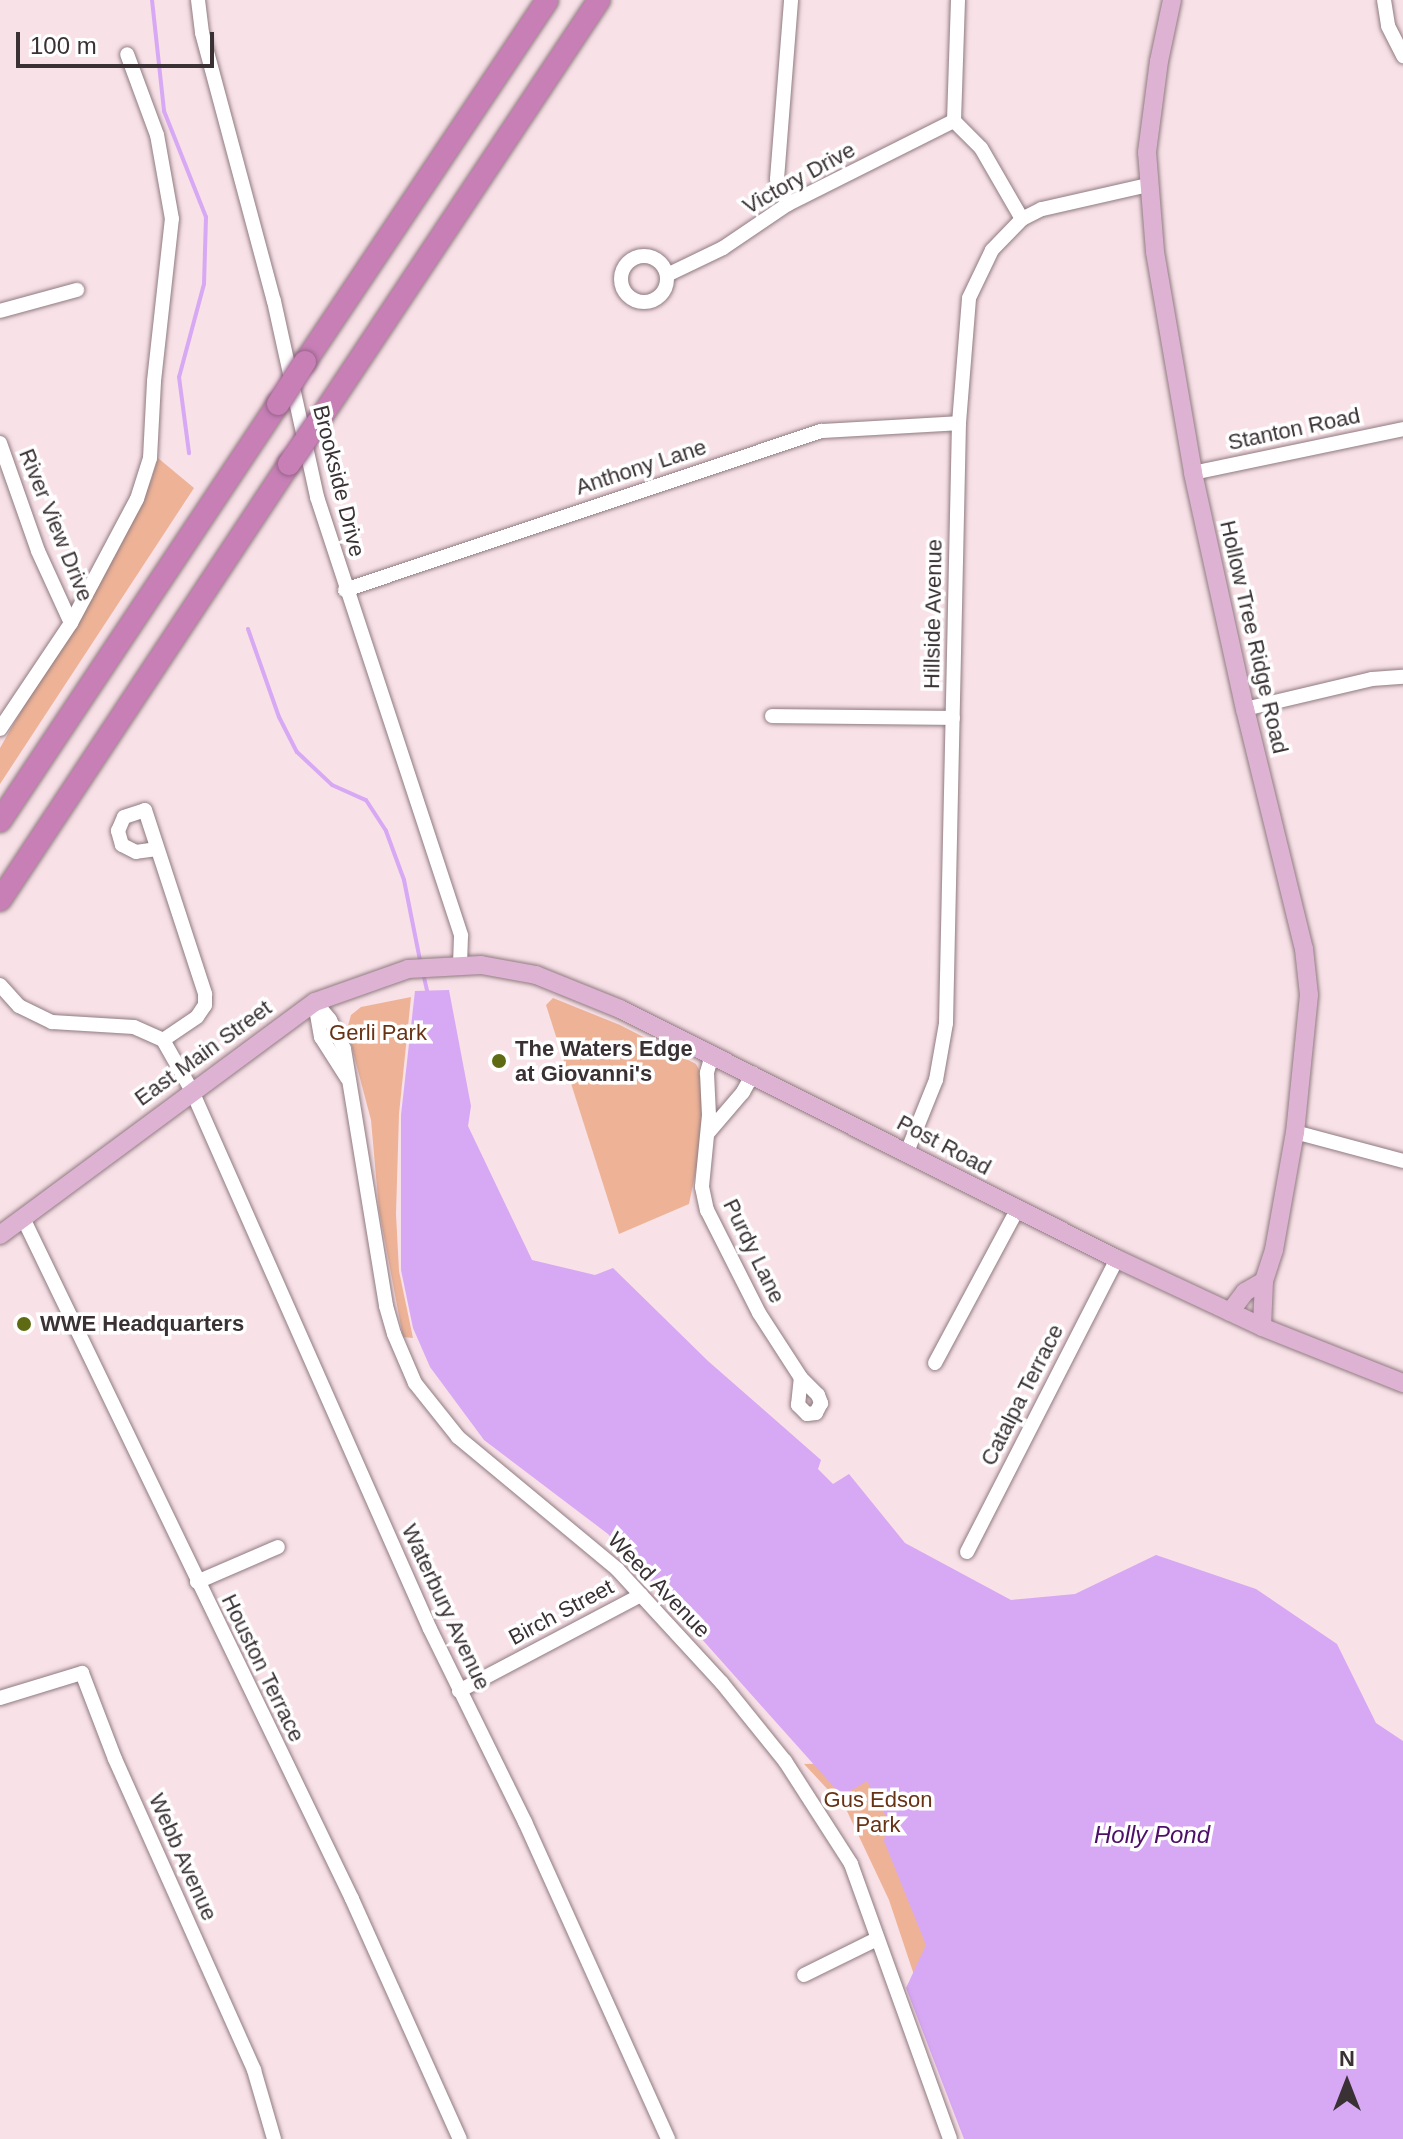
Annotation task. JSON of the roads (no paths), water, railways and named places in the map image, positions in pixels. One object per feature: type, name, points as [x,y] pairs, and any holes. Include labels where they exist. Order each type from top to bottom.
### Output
[{"type":"highway","points":[[515,48],[530,0]]},
{"type":"highway","points":[[0,821],[547,0]]},
{"type":"highway","points":[[5,892],[599,0]]},
{"type":"main road","name":"Hollow Tree Ridge Road","points":[[1172,0],[1159,61],[1147,152],[1148,185],[1166,330],[1193,473],[1245,709],[1306,964],[1307,1026],[1295,1132],[1274,1250],[1264,1281],[1262,1327]]},
{"type":"main road","name":"East Main Street","points":[[0,1235],[315,1002],[408,969],[455,964]]},
{"type":"main road","name":"Post Road","points":[[455,964],[513,970],[567,985],[753,1074],[1117,1259],[1262,1327],[1403,1383]]},
{"type":"main road","points":[[1230,1312],[1245,1292],[1264,1281]]},
{"type":"street","name":"Brookside Drive","points":[[198,0],[202,33],[274,301],[317,497],[461,936],[455,964]]},
{"type":"street","points":[[788,204],[777,179],[778,133],[791,0]]},
{"type":"street","points":[[958,0],[954,121],[981,148],[1022,219]]},
{"type":"street","points":[[1384,0],[1388,26],[1403,56]]},
{"type":"street","points":[[0,729],[71,623],[137,499],[150,458],[154,381],[172,219],[157,135],[127,54]]},
{"type":"street","name":"Victory Drive","points":[[667,275],[723,248],[788,204],[954,121]]},
{"type":"street","name":"Hillside Avenue","points":[[907,1152],[928,1105],[946,1023],[959,423],[969,298],[992,250],[1022,219],[1042,209],[1148,185]]},
{"type":"street","points":[[0,311],[77,290]]},
{"type":"street","name":"Anthony Lane","points":[[345,590],[821,431],[959,423]]},
{"type":"street","name":"Stanton Road","points":[[1193,473],[1403,429]]},
{"type":"street","name":"River View Drive","points":[[0,443],[38,551],[71,623]]},
{"type":"street","points":[[1245,709],[1372,679],[1403,677]]},
{"type":"street","points":[[772,716],[953,718]]},
{"type":"street","points":[[0,985],[19,1006],[52,1022],[134,1027],[149,1031],[163,1040],[197,1017],[206,999],[157,849]]},
{"type":"street","name":"Weed Avenue","points":[[315,1002],[330,1020],[344,1049],[363,1147],[386,1306],[415,1383],[458,1437],[600,1552],[641,1595],[722,1683],[814,1802],[851,1864],[950,2139]]},
{"type":"street","name":"Waterbury Avenue","points":[[163,1040],[192,1091],[459,1691],[525,1822],[668,2139]]},
{"type":"street","name":"Purdy Lane","points":[[712,1055],[707,1073],[708,1133],[702,1187],[707,1210],[742,1282],[801,1378]]},
{"type":"street","points":[[708,1133],[743,1092],[753,1074]]},
{"type":"street","points":[[1295,1132],[1403,1161]]},
{"type":"street","points":[[935,1363],[1017,1210]]},
{"type":"street","name":"Houston Terrace","points":[[23,1218],[352,1899],[460,2139]]},
{"type":"street","name":"Catalpa Terrace","points":[[967,1552],[1117,1259]]},
{"type":"street","points":[[197,1582],[278,1547]]},
{"type":"street","name":"Birch Street","points":[[459,1691],[641,1595]]},
{"type":"street","name":"Webb Avenue","points":[[0,1698],[82,1673],[115,1759],[254,2070],[274,2139]]},
{"type":"street","points":[[804,1975],[877,1939]]},
{"type":"water","name":"Holly Pond","points":[[449,990],[471,1106],[468,1126],[532,1260],[595,1275],[613,1268],[708,1361],[821,1460],[818,1469],[833,1484],[849,1474],[905,1543],[1011,1600],[1075,1594],[1156,1555],[1256,1589],[1337,1644],[1376,1723],[1403,1741],[1403,2139],[964,2139],[906,1988],[926,1945],[884,1841],[888,1820],[867,1781],[842,1796],[608,1534],[484,1440],[430,1367],[413,1328],[401,1270],[401,1115],[415,991]]},
{"type":"waterway","points":[[152,0],[164,111],[206,217],[204,284],[179,377],[189,453]]},
{"type":"waterway","points":[[248,629],[279,717],[297,752],[332,785],[366,800],[386,831],[404,880],[421,965]]},
{"type":"waterway","points":[[423,973],[428,995]]},
{"type":"place","name":"The Waters Edge at Giovanni's","points":[[499,1061]]},
{"type":"place","name":"WWE Headquarters","points":[[24,1324]]},
{"type":"park label","name":"Gerli Park","points":[[378,1033]]},
{"type":"park label","name":"Gus Edson Park","points":[[878,1812]]}]
